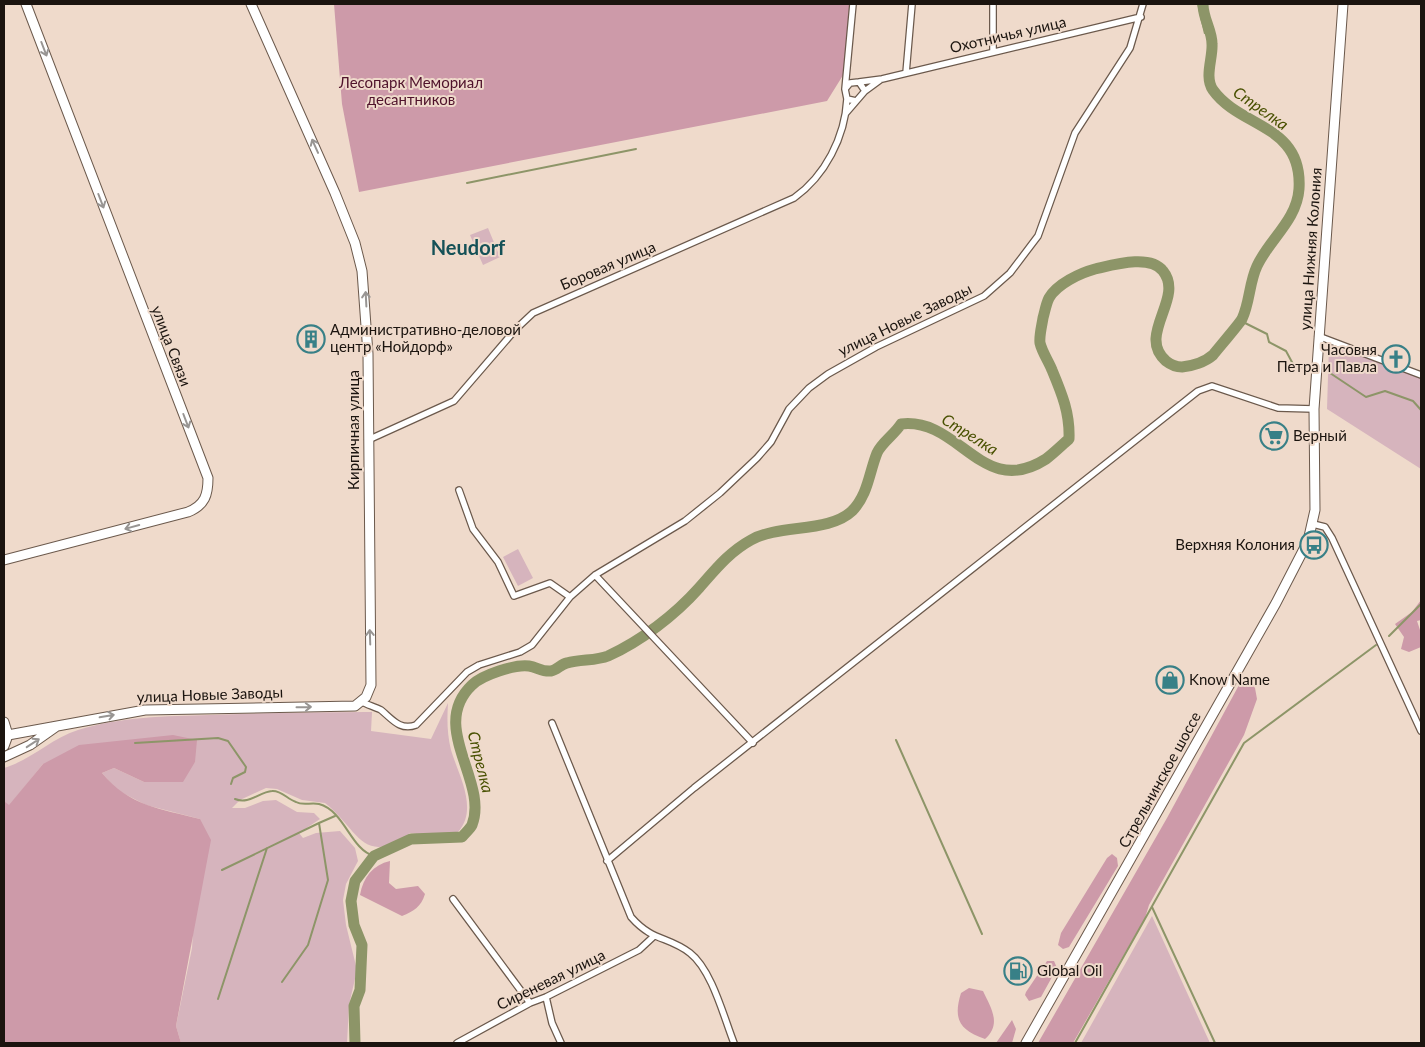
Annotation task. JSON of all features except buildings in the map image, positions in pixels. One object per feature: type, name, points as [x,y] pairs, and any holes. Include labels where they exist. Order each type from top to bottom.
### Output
[{"type":"street","name":"улица Связи","points":[[4,560],[188,512],[196,509],[208,494],[208,478],[26,4]]},
{"type":"street","name":"Кирпичная улица","points":[[251,4],[335,193],[360,261],[365,292],[371,685],[364,700]]},
{"type":"street","points":[[845,89],[853,4]]},
{"type":"street","points":[[906,72],[912,4]]},
{"type":"street","points":[[993,4],[993,51]]},
{"type":"street","name":"улица Новые Заводы","points":[[8,735],[130,711],[165,708],[352,706],[364,700],[379,709],[397,724],[405,727],[416,725],[467,672],[479,665],[520,652],[532,645],[570,597],[595,575],[684,521],[720,493],[771,442],[797,398],[815,384],[876,347],[984,296],[1010,273],[1038,236],[1075,133],[1121,64],[1141,17],[1143,4]]},
{"type":"street","name":"улица Нижняя Колония","points":[[1316,497],[1314,409],[1318,336],[1344,4]]},
{"type":"street","name":"Охотничья улица","points":[[846,79],[857,82],[882,79],[1141,17]]},
{"type":"street","name":"Охотничья улица","points":[[856,101],[865,91],[882,79]]},
{"type":"street","points":[[845,89],[857,82],[865,91]]},
{"type":"street","name":"Боровая улица","points":[[368,440],[454,400],[516,329],[533,313],[794,198],[812,182],[830,158],[846,113],[847,99],[845,89]]},
{"type":"street","points":[[847,99],[856,101]]},
{"type":"street","name":"Боровая улица","points":[[846,113],[856,101]]},
{"type":"street","points":[[1318,336],[1421,375]]},
{"type":"street","points":[[607,860],[1198,391],[1212,386],[1278,408],[1314,409]]},
{"type":"street","points":[[459,490],[473,529],[498,562],[514,596],[550,583],[570,597]]},
{"type":"street","name":"Стрельнинское шоссе","points":[[1026,1043],[1299,561],[1313,524],[1316,497]]},
{"type":"street","points":[[1313,524],[1325,527],[1332,538],[1421,731]]},
{"type":"street","points":[[595,575],[753,743]]},
{"type":"street","points":[[4,722],[8,735],[4,745]]},
{"type":"street","points":[[552,723],[631,917],[653,937],[680,947],[701,964],[734,1043]]},
{"type":"street","name":"улица Новые Заводы","points":[[4,757],[30,745],[59,724]]},
{"type":"street","points":[[453,899],[530,1003]]},
{"type":"street","name":"Сиреневая улица","points":[[457,1043],[530,1003],[546,997],[639,950],[653,937]]},
{"type":"street","points":[[546,997],[552,1023],[561,1043]]},
{"type":"shaded area","points":[[1197,4],[1206,4],[1211,26],[1215,32],[1204,34]]},
{"type":"shaded area","points":[[488,228],[500,257],[483,265],[470,235]]},
{"type":"shaded area","points":[[1329,344],[1421,378],[1421,469],[1327,409]]},
{"type":"shaded area","points":[[518,549],[533,578],[518,586],[503,557]]},
{"type":"shaded area","points":[[448,703],[451,750],[462,780],[467,802],[467,813],[464,823],[458,832],[423,835],[410,833],[394,843],[382,847],[371,846],[362,841],[325,803],[302,800],[277,789],[266,788],[240,800],[232,808],[245,808],[263,801],[276,800],[297,812],[314,813],[320,819],[299,833],[303,838],[316,833],[340,831],[355,848],[358,861],[346,884],[343,900],[346,925],[357,970],[349,1005],[347,1043],[181,1043],[176,1026],[192,948],[200,819],[146,805],[117,790],[102,773],[114,768],[144,782],[195,762],[43,764],[9,806],[4,801],[4,768],[24,760],[68,734],[110,722],[160,717],[372,712],[371,731],[431,739]]},
{"type":"shaded area","points":[[1152,916],[1210,1043],[1081,1043]]},
{"type":"green space","name":"Лесопарк Мемориал десантников","points":[[334,4],[850,4],[845,72],[827,101],[359,192],[342,104]]},
{"type":"green space","points":[[1421,600],[1421,620],[1417,621],[1421,633],[1421,647],[1409,652],[1401,649],[1404,637],[1395,624],[1412,612]]},
{"type":"green space","points":[[1245,681],[1250,682],[1255,688],[1257,699],[1244,735],[1149,905],[1145,918],[1073,1043],[1038,1043],[1167,818],[1239,685]]},
{"type":"green space","points":[[173,735],[197,740],[195,762],[183,782],[144,782],[114,768],[102,773],[123,793],[147,805],[200,819],[211,840],[176,1026],[181,1043],[4,1043],[4,801],[9,805],[43,764],[79,745]]},
{"type":"green space","points":[[1112,854],[1117,858],[1118,866],[1069,947],[1063,949],[1058,945],[1061,933],[1107,858]]},
{"type":"green space","points":[[390,861],[389,883],[396,889],[418,886],[425,894],[416,908],[402,916],[360,895],[366,877],[379,865]]},
{"type":"green space","points":[[1047,961],[1054,961],[1057,968],[1041,997],[1029,1001],[1025,995],[1026,992]]},
{"type":"green space","points":[[969,988],[983,991],[992,1010],[993,1028],[985,1039],[969,1032],[958,1017],[961,993]]},
{"type":"green space","points":[[1012,1020],[1016,1029],[1012,1043],[996,1043]]},
{"type":"waterway","name":"Стрелка","points":[[355,1043],[354,1006],[360,990],[362,945],[354,925],[351,901],[355,881],[374,856],[411,839],[462,837],[472,825],[475,808],[473,790],[457,736],[456,718],[460,701],[472,685],[491,674],[507,668],[529,666],[551,671],[567,663],[608,656],[633,643],[668,617],[690,598],[729,556],[751,540],[762,535],[817,526],[842,518],[852,511],[862,498],[879,449],[901,424],[922,425],[940,432],[988,464],[1005,470],[1024,469],[1046,459],[1069,439],[1069,430],[1067,412],[1062,396],[1041,346],[1043,318],[1049,298],[1057,288],[1076,276],[1095,269],[1131,262],[1149,263],[1163,271],[1168,282],[1169,293],[1156,340],[1158,351],[1166,361],[1174,366],[1186,366],[1206,360],[1213,355],[1233,331],[1245,313],[1252,279],[1257,266],[1288,220],[1297,200],[1299,189],[1298,168],[1291,151],[1281,139],[1268,129],[1238,112],[1225,102],[1210,85],[1209,73],[1212,39],[1204,15],[1203,4]]},
{"type":"waterway","points":[[467,183],[636,149]]},
{"type":"waterway","points":[[1241,321],[1267,334],[1269,342],[1286,351],[1293,364],[1306,369]]},
{"type":"waterway","points":[[1330,373],[1366,397],[1385,391],[1413,401],[1421,410]]},
{"type":"waterway","points":[[1389,636],[1421,604]]},
{"type":"waterway","points":[[1075,1043],[1244,743],[1376,645]]},
{"type":"waterway","points":[[135,743],[218,738],[228,741],[246,767],[245,772],[233,778],[231,784]]},
{"type":"waterway","points":[[896,740],[982,934]]},
{"type":"waterway","points":[[235,799],[245,800],[275,791],[299,803],[319,804],[335,814],[359,846],[374,856]]},
{"type":"waterway","points":[[282,982],[308,945],[328,880],[319,823],[335,816]]},
{"type":"waterway","points":[[222,870],[319,823]]},
{"type":"waterway","points":[[218,999],[267,848]]},
{"type":"waterway","points":[[1152,907],[1215,1043]]},
{"type":"place","name":"Административно-деловой центр «Нойдорф»","points":[[311,339]]},
{"type":"place","name":"Часовня Петра и Павла","points":[[1396,359]]},
{"type":"place","name":"Верный","points":[[1274,436]]},
{"type":"place","name":"Верхняя Колония","points":[[1314,545]]},
{"type":"place","name":"Know Name","points":[[1170,680]]},
{"type":"place","name":"Global Oil","points":[[1018,971]]},
{"type":"district","name":"Neudorf","points":[[468,248]]}]
